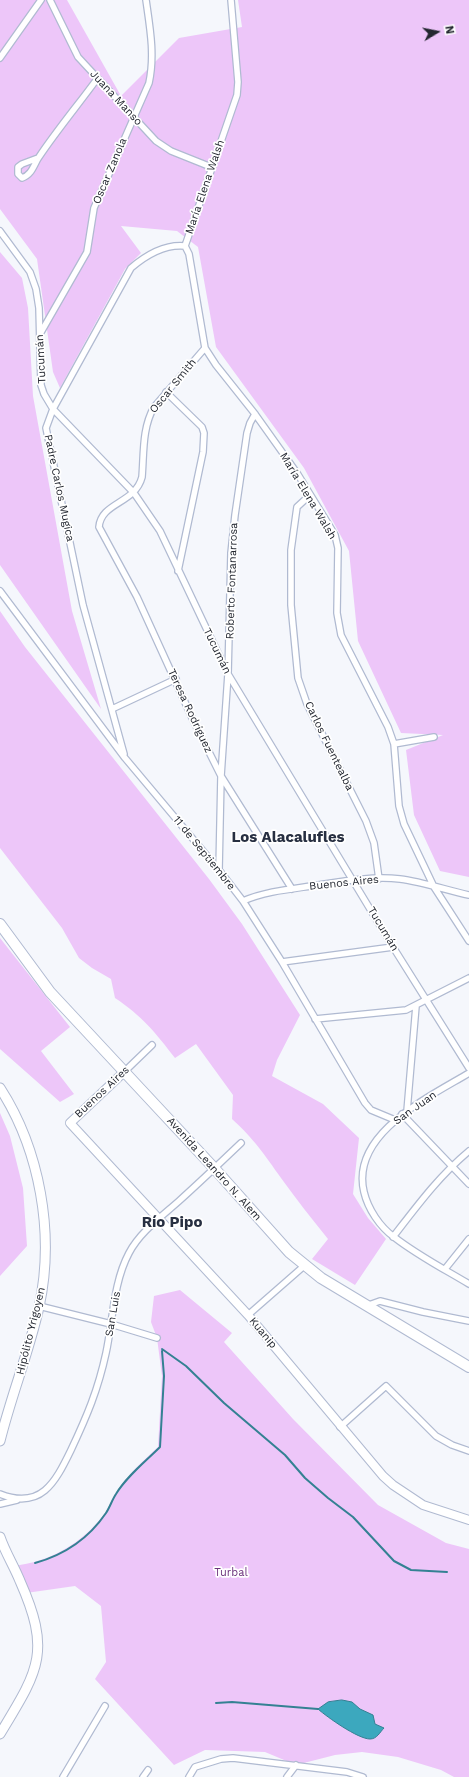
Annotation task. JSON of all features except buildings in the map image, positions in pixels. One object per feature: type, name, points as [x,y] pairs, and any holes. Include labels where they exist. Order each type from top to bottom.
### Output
[{"type":"highway","name":"Avenida Leandro N. Alem","points":[[0,924],[50,992],[214,1168],[271,1234],[304,1266],[366,1306],[469,1367]]},
{"type":"main road","name":"Buenos Aires","points":[[70,1123],[124,1072]]},
{"type":"main road","name":"Hipólito Yrigoyen","points":[[0,1080],[6,1097],[26,1140],[34,1166],[42,1206],[44,1264],[39,1306],[0,1441]]},
{"type":"main road","name":"Hipólito Yrigoyen","points":[[0,1088],[6,1097]]},
{"type":"main road","name":"Kuanip","points":[[70,1123],[158,1220],[248,1315],[340,1427],[383,1476],[393,1485],[423,1505],[469,1520]]},
{"type":"main road","name":"Hipólito Yrigoyen","points":[[0,1434],[5,1424]]},
{"type":"main road","points":[[0,1536],[31,1607],[39,1645],[38,1658],[31,1681],[0,1734]]},
{"type":"street","points":[[0,58],[41,0]]},
{"type":"street","name":"Juana Manso","points":[[50,0],[74,50],[98,80],[134,116],[156,141],[171,152],[211,167]]},
{"type":"street","name":"Oscar Zanola","points":[[39,334],[87,252],[94,208],[149,83],[153,68],[153,54],[146,0]]},
{"type":"street","name":"María Elena Walsh","points":[[231,0],[238,82],[237,95],[185,246],[189,254],[205,348],[216,365],[255,414],[297,473],[335,535],[338,548],[337,613],[341,635],[388,726],[394,744]]},
{"type":"street","points":[[38,158],[98,80]]},
{"type":"street","name":"Tucumán","points":[[0,231],[30,272],[36,289],[41,385],[44,394],[53,409],[134,493],[160,531],[228,674],[469,1068]]},
{"type":"street","name":"Padre Carlos Mugica","points":[[125,758],[77,578],[46,428],[53,409],[131,268],[140,260],[168,247],[185,246]]},
{"type":"street","name":"Oscar Smith","points":[[134,493],[140,484],[142,477],[146,429],[149,416],[166,392],[205,348]]},
{"type":"street","points":[[166,392],[202,427],[204,433],[203,452],[178,571]]},
{"type":"street","name":"Roberto Fontanarrosa","points":[[219,870],[221,776],[228,674],[231,553],[247,433],[255,414]]},
{"type":"street","name":"Teresa Rodríguez","points":[[134,493],[104,513],[99,520],[99,527],[137,597],[176,679],[194,722],[221,776],[292,889]]},
{"type":"street","name":"Carlos Fuentealba","points":[[310,495],[297,507],[291,550],[291,605],[298,678],[307,704],[366,821],[374,843],[379,879]]},
{"type":"street","name":"11 de Septiembre","points":[[0,591],[125,758],[219,870],[243,901],[282,962],[365,1103],[371,1110],[395,1120]]},
{"type":"street","points":[[112,708],[176,679]]},
{"type":"street","points":[[434,737],[394,744],[399,806],[404,824],[434,887],[469,941]]},
{"type":"street","name":"Buenos Aires","points":[[243,901],[255,896],[292,889],[354,880],[379,879],[400,879],[469,895]]},
{"type":"street","points":[[282,962],[394,947]]},
{"type":"street","points":[[315,1019],[406,1010],[469,978]]},
{"type":"street","points":[[416,1006],[405,1112],[451,1166],[469,1184]]},
{"type":"street","name":"Buenos Aires","points":[[124,1072],[152,1045]]},
{"type":"street","name":"San Juan","points":[[469,1073],[405,1112],[395,1120],[376,1140],[368,1153],[363,1175],[363,1189],[372,1213],[393,1237],[469,1284]]},
{"type":"street","name":"San Luis","points":[[0,1504],[19,1499],[32,1498],[42,1493],[63,1467],[93,1401],[106,1354],[120,1278],[124,1265],[135,1244],[158,1220],[240,1143]]},
{"type":"street","points":[[393,1237],[431,1188],[451,1166],[469,1150]]},
{"type":"street","points":[[445,1269],[469,1239]]},
{"type":"street","points":[[248,1315],[304,1266]]},
{"type":"street","points":[[366,1306],[380,1300],[422,1312],[469,1321]]},
{"type":"street","points":[[39,1306],[111,1324],[157,1338]]},
{"type":"street","points":[[340,1427],[386,1386],[436,1436],[452,1445],[469,1450]]},
{"type":"street","name":"San Luis","points":[[0,1494],[19,1499]]},
{"type":"street","points":[[63,1777],[106,1706]]},
{"type":"street","points":[[189,1777],[195,1767],[221,1758],[296,1765],[346,1772],[363,1777]]},
{"type":"street","points":[[287,1777],[296,1765]]},
{"type":"street","points":[[143,1777],[148,1770]]},
{"type":"green space","points":[[0,0],[67,0],[121,96],[179,38],[242,27],[238,0],[469,0],[469,877],[440,871],[414,815],[406,750],[443,735],[401,733],[358,641],[349,551],[304,468],[216,347],[198,247],[177,231],[121,226],[141,253],[125,269],[60,388],[53,372],[37,259],[0,209]]},
{"type":"green space","points":[[0,252],[22,278],[28,308],[33,396],[72,611],[101,709],[0,565]]},
{"type":"green space","points":[[0,611],[25,647],[209,879],[242,924],[300,1015],[277,1060],[272,1076],[323,1104],[359,1138],[353,1194],[368,1218],[386,1239],[355,1285],[312,1259],[328,1239],[292,1194],[247,1133],[232,1119],[233,1095],[196,1044],[175,1058],[148,1025],[133,1011],[115,998],[111,979],[92,968],[79,958],[62,928],[0,848]]},
{"type":"green space","points":[[0,938],[70,1027],[41,1051],[74,1094],[60,1102],[0,1049]]},
{"type":"green space","points":[[0,1113],[10,1136],[23,1188],[27,1246],[0,1276]]},
{"type":"green space","name":"Turbal","points":[[180,1290],[232,1333],[224,1342],[293,1419],[378,1505],[446,1543],[469,1549],[469,1777],[454,1777],[441,1770],[398,1757],[362,1752],[335,1755],[296,1765],[265,1752],[205,1750],[174,1765],[95,1679],[106,1662],[101,1606],[75,1586],[26,1593],[13,1566],[27,1564],[53,1555],[76,1542],[87,1533],[105,1513],[119,1487],[158,1447],[162,1376],[157,1338],[151,1322],[154,1296]]},
{"type":"water","points":[[342,1700],[352,1702],[360,1709],[373,1715],[375,1724],[384,1728],[375,1738],[365,1738],[343,1727],[318,1709],[328,1702]]},
{"type":"waterway","points":[[162,1349],[186,1366],[224,1403],[285,1455],[305,1478],[353,1517],[394,1561],[411,1570],[447,1572]]},
{"type":"waterway","points":[[35,1563],[46,1560],[66,1550],[84,1538],[106,1513],[120,1487],[125,1481],[160,1447],[164,1376],[162,1351]]},
{"type":"waterway","points":[[216,1703],[232,1702],[318,1709]]},
{"type":"district","name":"Los Alacalufles","points":[[288,838]]},
{"type":"district","name":"Río Pipo","points":[[172,1223]]}]
